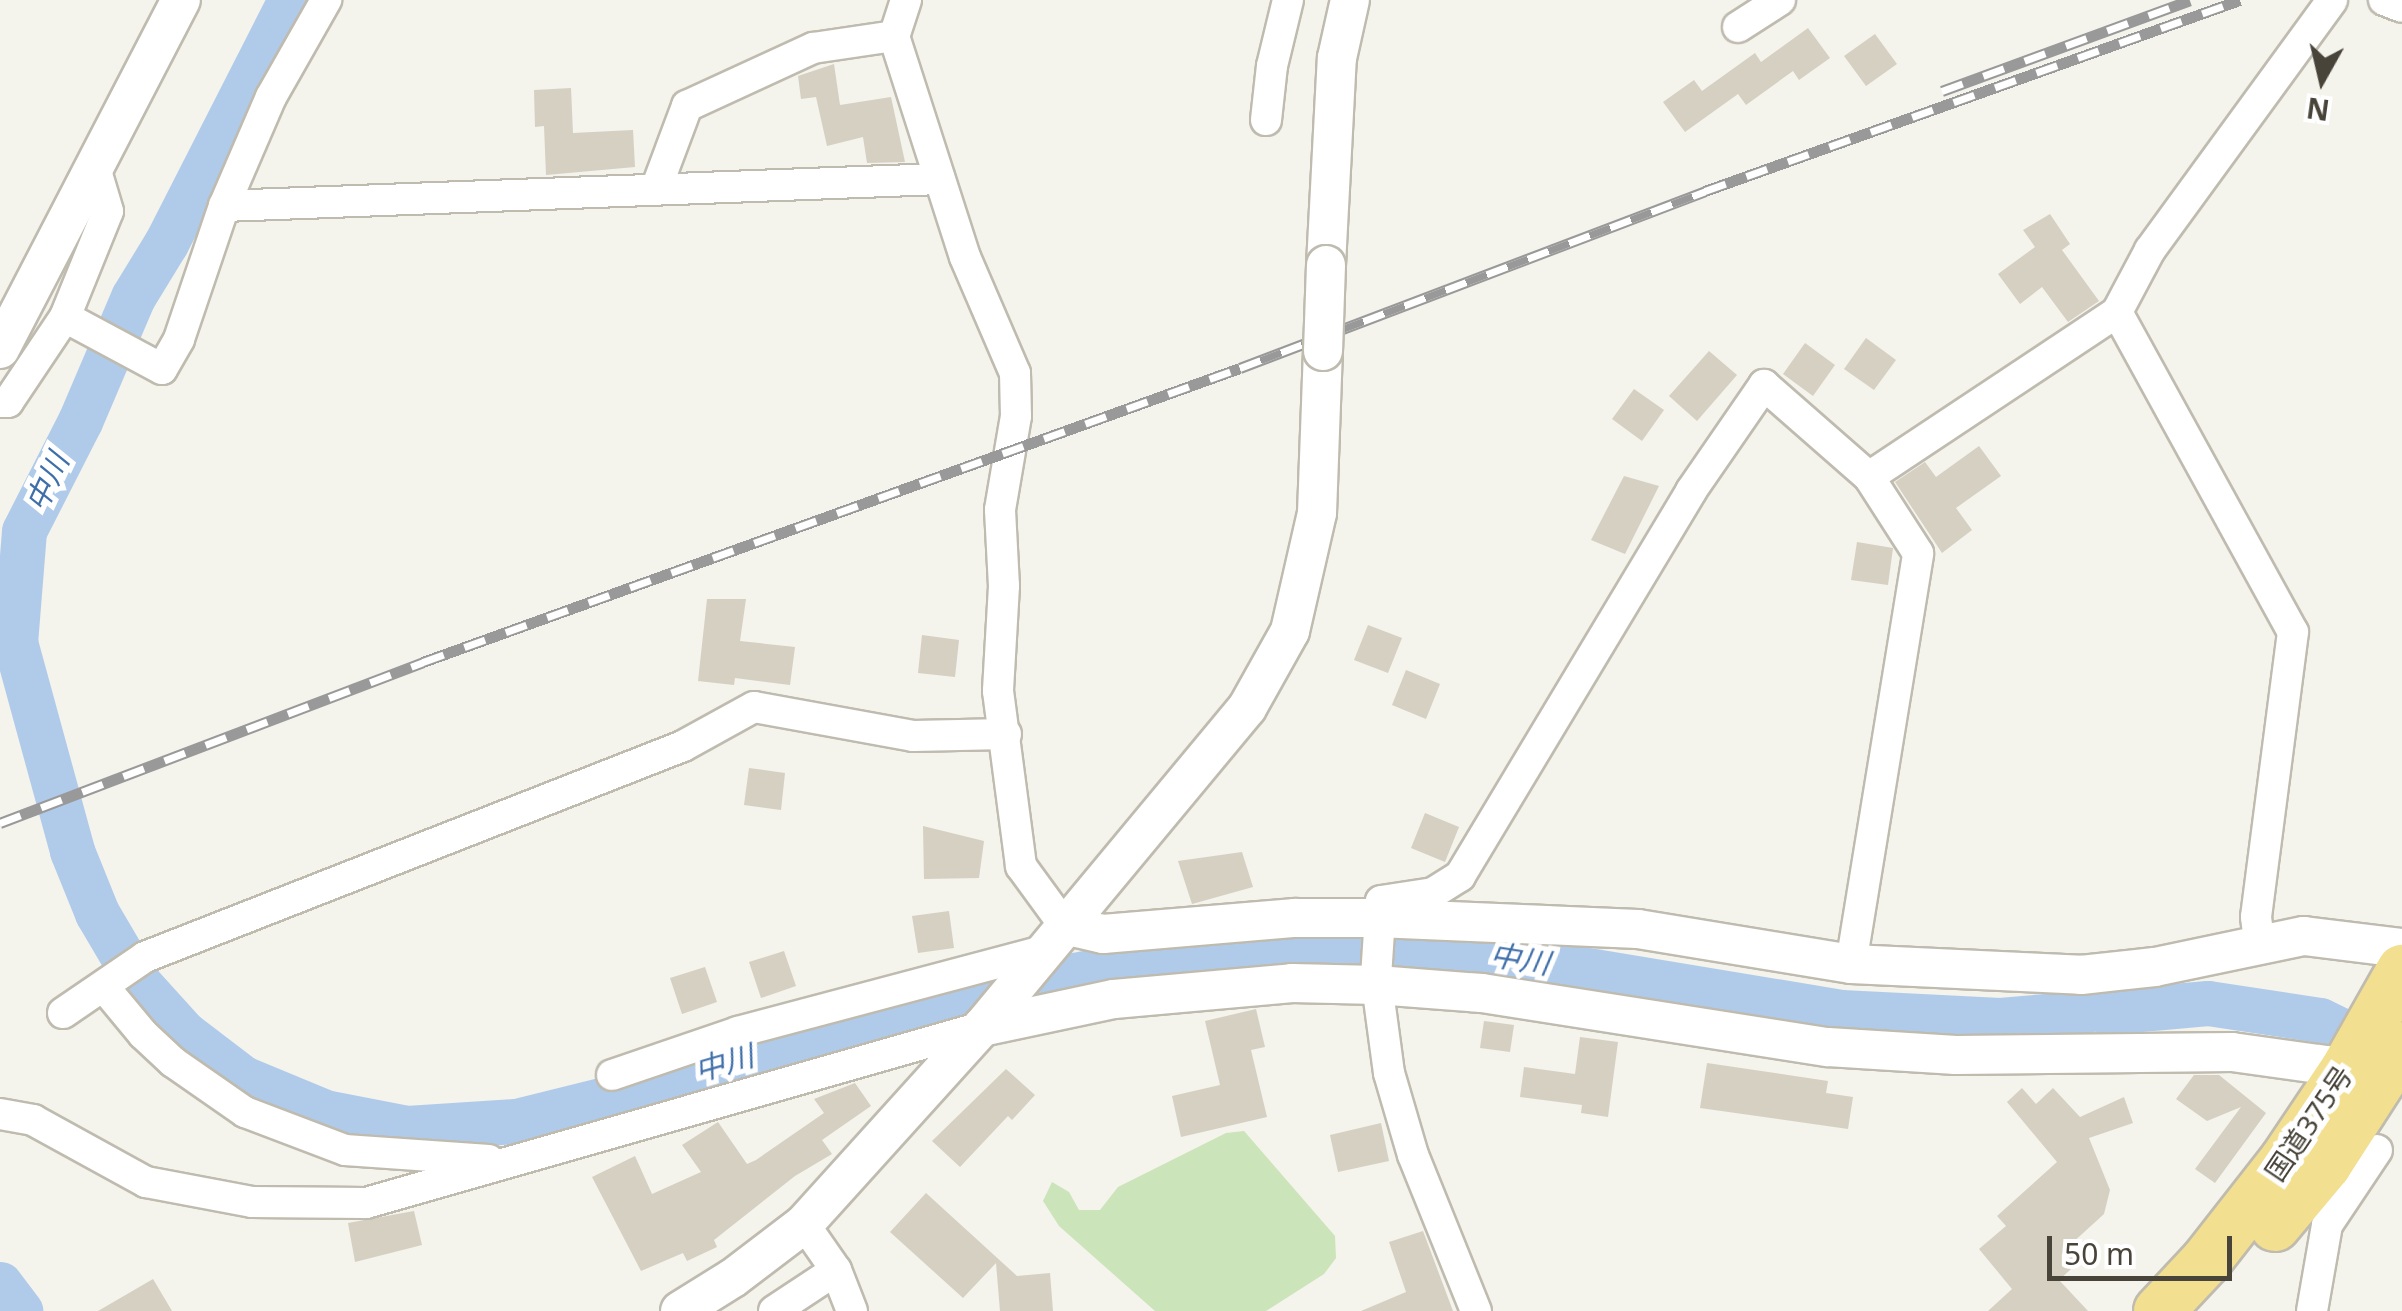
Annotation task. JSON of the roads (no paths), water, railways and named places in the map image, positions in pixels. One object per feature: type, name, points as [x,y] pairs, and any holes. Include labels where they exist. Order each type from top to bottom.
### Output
[{"type":"highway","name":"国道375号","points":[[2159,1311],[2206,1261],[2388,1033],[2402,970]]},
{"type":"highway","name":"国道375号","points":[[2203,1311],[2339,1174],[2353,1080]]},
{"type":"street","points":[[0,348],[180,0]]},
{"type":"street","points":[[70,322],[162,369],[179,339],[224,206],[271,97],[326,0]]},
{"type":"street","points":[[906,0],[894,36],[965,257],[1015,373],[1016,416],[1000,510],[1004,586],[998,691],[1021,866],[1053,938]]},
{"type":"street","points":[[1266,120],[1272,66],[1288,0]]},
{"type":"street","points":[[680,1311],[733,1278],[804,1224],[982,1027],[1247,708],[1290,631],[1317,513],[1336,58],[1350,0]]},
{"type":"street","points":[[1738,27],[1780,0]]},
{"type":"street","points":[[1870,477],[2117,312],[2150,250],[2332,0]]},
{"type":"street","points":[[2384,0],[2402,8]]},
{"type":"street","points":[[656,190],[688,106],[813,48],[894,36]]},
{"type":"street","points":[[0,402],[8,402],[70,322],[108,211],[94,164]]},
{"type":"street","points":[[224,206],[939,179]]},
{"type":"street","points":[[2117,312],[2293,632],[2256,917],[2259,942]]},
{"type":"street","points":[[1476,1311],[1413,1155],[1389,1073],[1376,981],[1380,902],[1433,894],[1460,876],[1691,491],[1764,384],[1870,477],[1918,553],[1851,964]]},
{"type":"street","points":[[62,1013],[138,962],[683,746],[754,707],[914,736],[1006,734]]},
{"type":"street","points":[[612,1075],[738,1032],[1053,938],[1295,918],[1377,925],[1638,930],[1851,964],[2080,976],[2155,967],[2259,942],[2304,936],[2402,948]]},
{"type":"street","points":[[0,1114],[33,1120],[146,1182],[252,1202],[366,1204],[982,1027],[1114,999],[1376,981],[1482,993],[1828,1047],[1956,1055],[2232,1052],[2326,1064],[2353,1080]]},
{"type":"street","points":[[108,984],[143,1034],[173,1062],[245,1112],[345,1150],[487,1158],[494,1166]]},
{"type":"street","points":[[2312,1311],[2339,1174],[2377,1150]]},
{"type":"street","points":[[804,1224],[836,1270],[852,1311]]},
{"type":"street","points":[[774,1311],[836,1270]]},
{"type":"waterway","name":"中川","points":[[290,0],[166,243],[133,297],[80,421],[24,531],[15,642],[72,851],[97,913],[137,981],[184,1033],[243,1078],[325,1112],[407,1128],[516,1121],[649,1088],[951,999],[1182,954],[1324,943],[1479,952],[1841,1012],[2000,1020],[2078,1013],[2098,1006],[2107,1012],[2208,1003],[2320,1020],[2396,1057]]},
{"type":"waterway","points":[[0,1284],[20,1311]]},
{"type":"railway","points":[[1942,91],[2190,0]]},
{"type":"railway","points":[[0,823],[423,662],[1240,368],[1705,191],[2240,0]]}]
